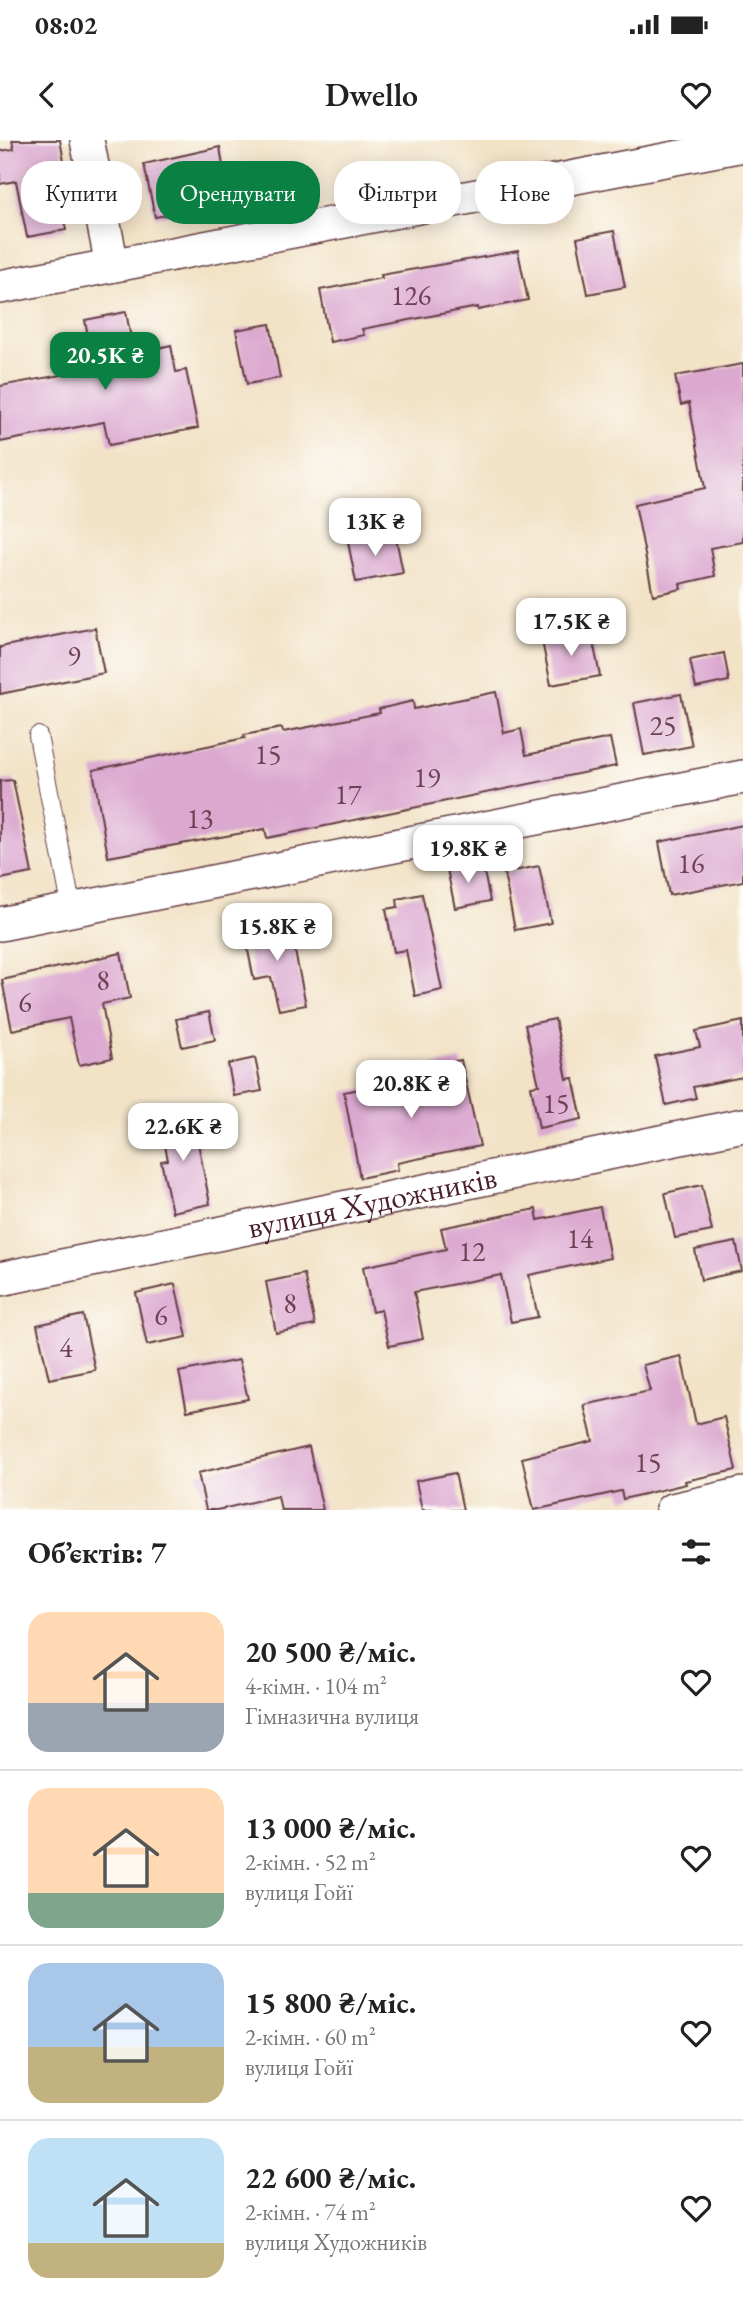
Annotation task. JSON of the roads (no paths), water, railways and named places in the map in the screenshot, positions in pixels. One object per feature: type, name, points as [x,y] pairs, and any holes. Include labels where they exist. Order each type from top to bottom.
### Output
[{"type":"street","points":[[88,140],[112,265]]},
{"type":"street","points":[[0,287],[743,145]]},
{"type":"street","points":[[0,924],[743,776]]},
{"type":"street","name":"вулиця Художників","points":[[0,1279],[743,1125]]},
{"type":"street","points":[[672,1510],[743,1494]]},
{"type":"lane","points":[[38,736],[72,910]]}]
